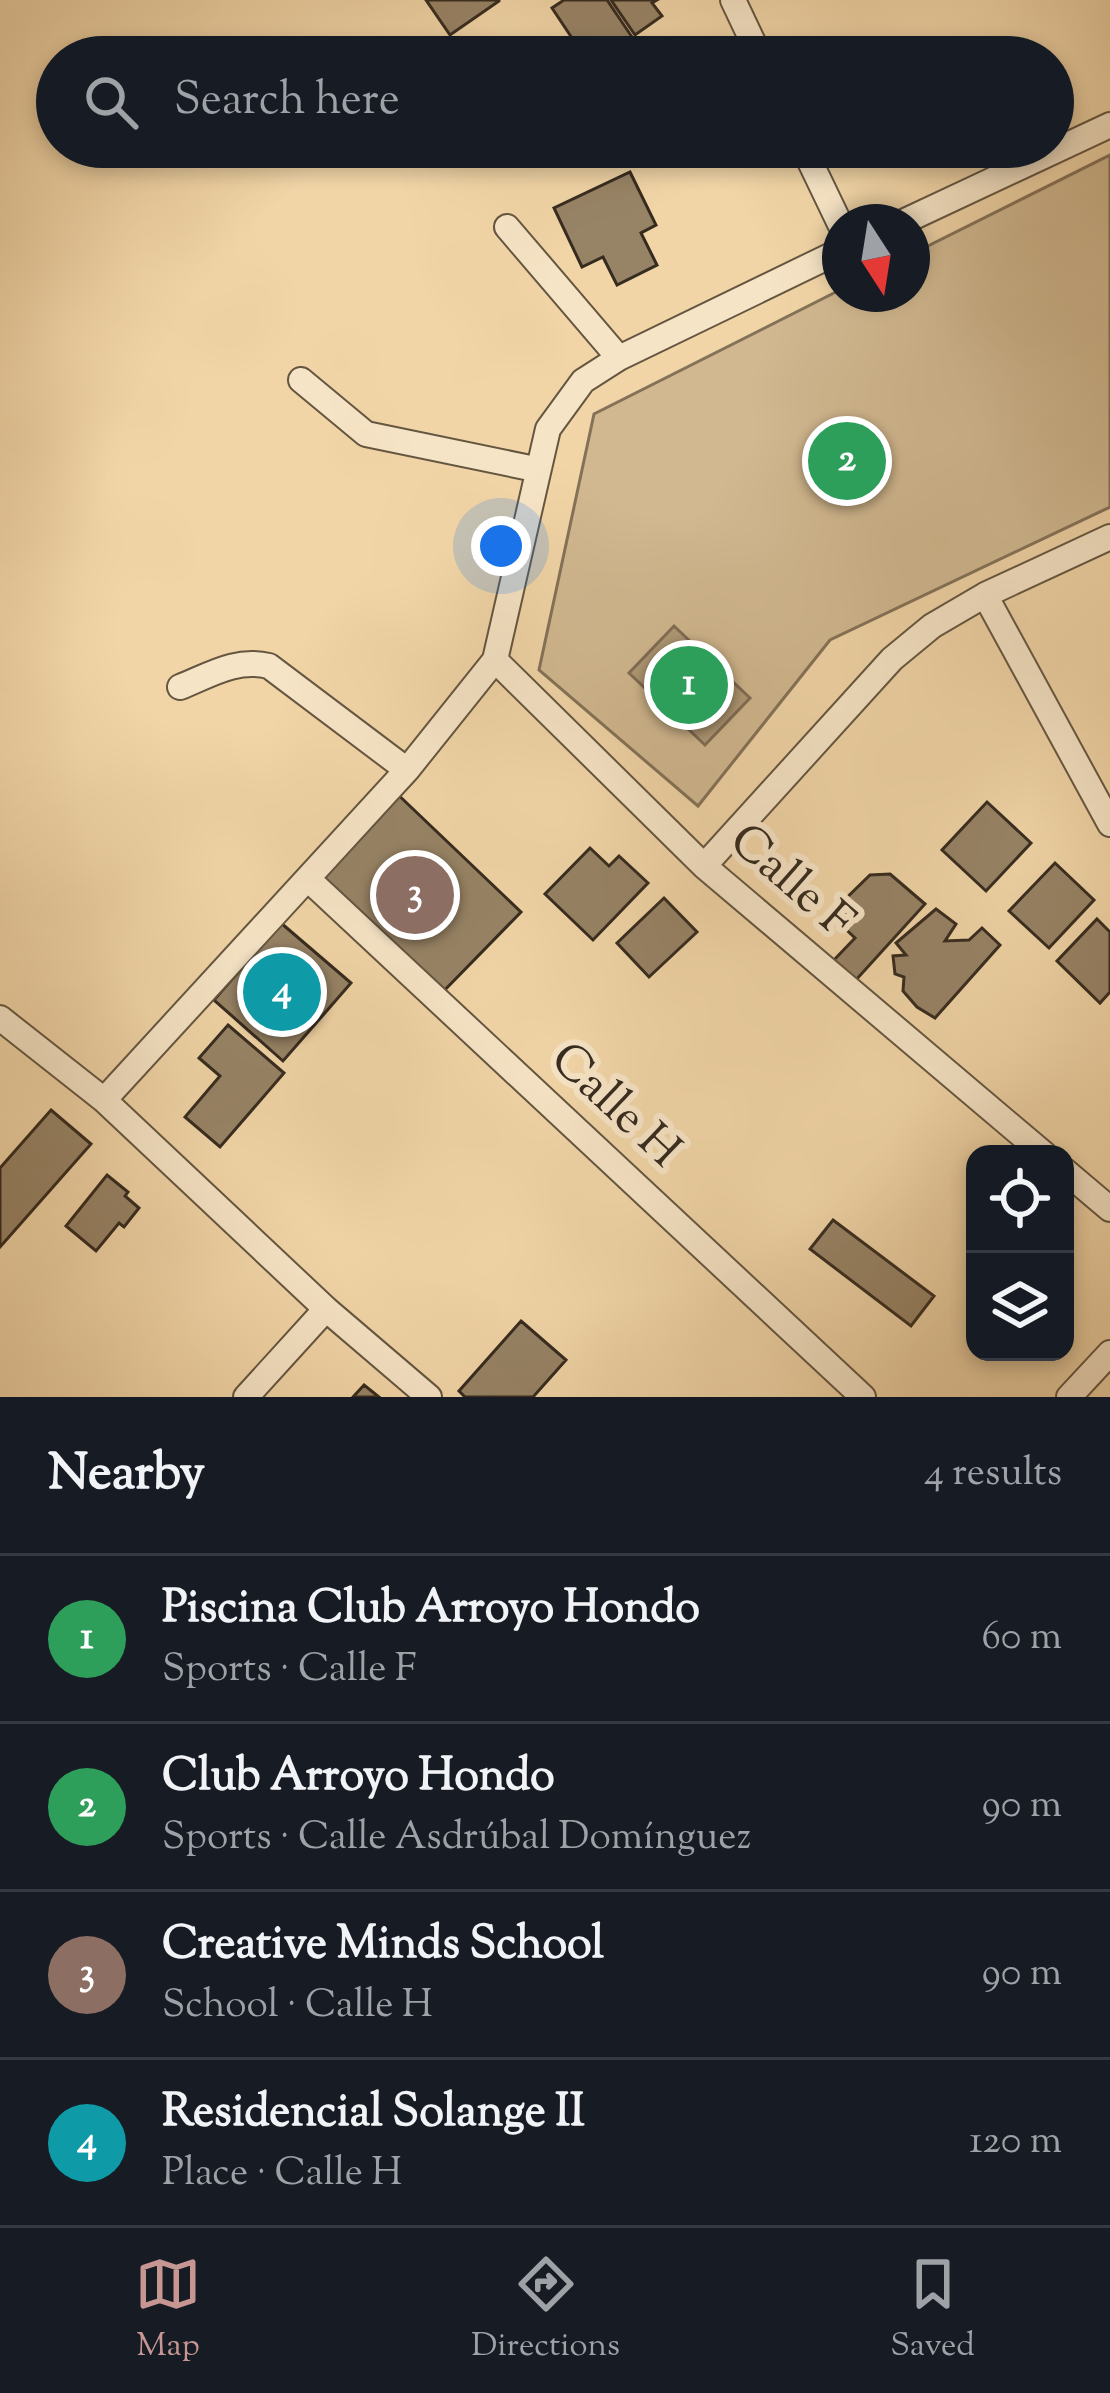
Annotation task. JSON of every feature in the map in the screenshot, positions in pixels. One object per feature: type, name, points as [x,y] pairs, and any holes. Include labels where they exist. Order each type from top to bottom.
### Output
[{"type":"street","points":[[733,0],[750,36]]},
{"type":"street","points":[[1074,142],[1110,125]]},
{"type":"street","points":[[813,168],[830,204]]},
{"type":"street","points":[[930,209],[1018,168]]},
{"type":"street","points":[[507,227],[619,358]]},
{"type":"street","points":[[104,1100],[407,770],[495,659],[548,429],[583,381],[619,358],[822,260]]},
{"type":"street","points":[[301,380],[366,434],[536,470]]},
{"type":"street","points":[[704,866],[892,659],[932,626],[985,595],[1110,537]]},
{"type":"street","points":[[985,595],[1110,824]]},
{"type":"street","name":"Calle F","points":[[495,659],[704,866],[1033,1145]]},
{"type":"street","points":[[180,687],[232,665],[250,661],[269,666],[407,770]]},
{"type":"street","name":"Calle H","points":[[308,878],[863,1397]]},
{"type":"street","points":[[0,1018],[104,1100],[326,1309],[429,1397]]},
{"type":"street","points":[[1074,1180],[1110,1210]]},
{"type":"street","points":[[246,1397],[326,1309]]},
{"type":"street","points":[[1069,1397],[1110,1353]]},
{"type":"shaded area","points":[[1110,155],[1110,507],[830,640],[698,806],[539,670],[594,414],[822,299],[822,312],[930,312],[930,245]]},
{"type":"water","points":[[674,626],[750,698],[705,745],[629,673]]},
{"type":"building","points":[[426,0],[499,0],[499,1],[450,35]]},
{"type":"building","points":[[564,0],[607,0],[631,36],[571,36],[552,8]]},
{"type":"building","points":[[611,0],[657,0],[652,3],[662,16],[635,35]]},
{"type":"building","points":[[630,172],[656,225],[641,233],[657,265],[617,285],[603,257],[582,267],[554,208]]},
{"type":"building","points":[[391,788],[521,912],[436,999],[308,879]]},
{"type":"building","points":[[987,802],[1031,843],[986,891],[942,850]]},
{"type":"building","points":[[590,848],[609,866],[619,856],[648,883],[593,940],[545,894]]},
{"type":"building","points":[[1055,863],[1094,900],[1049,948],[1009,911]]},
{"type":"building","points":[[890,874],[925,904],[855,981],[832,962],[855,938],[830,914],[870,875]]},
{"type":"building","points":[[664,898],[697,932],[649,977],[617,943]]},
{"type":"building","points":[[936,909],[956,924],[945,941],[969,940],[982,928],[1000,945],[935,1018],[903,991],[904,977],[895,974],[893,956],[906,955],[896,943]]},
{"type":"building","points":[[1097,919],[1110,932],[1110,992],[1100,1003],[1057,961]]},
{"type":"building","points":[[281,923],[351,983],[283,1061],[214,1000]]},
{"type":"building","points":[[228,1025],[284,1073],[220,1147],[185,1117],[220,1076],[199,1058]]},
{"type":"building","points":[[51,1110],[91,1144],[0,1247],[0,1168]]},
{"type":"building","points":[[107,1175],[139,1208],[96,1251],[66,1226]]},
{"type":"building","points":[[833,1220],[934,1296],[911,1326],[810,1249]]},
{"type":"building","points":[[521,1321],[566,1360],[533,1397],[465,1397],[459,1391]]},
{"type":"building","points":[[364,1385],[379,1397],[353,1397]]},
{"type":"place","name":"Club Arroyo Hondo","points":[[847,461]]},
{"type":"place","name":"Piscina Club Arroyo Hondo","points":[[689,685]]},
{"type":"place","name":"Creative Minds School","points":[[415,895]]},
{"type":"place","name":"Residencial Solange II","points":[[282,992]]}]
